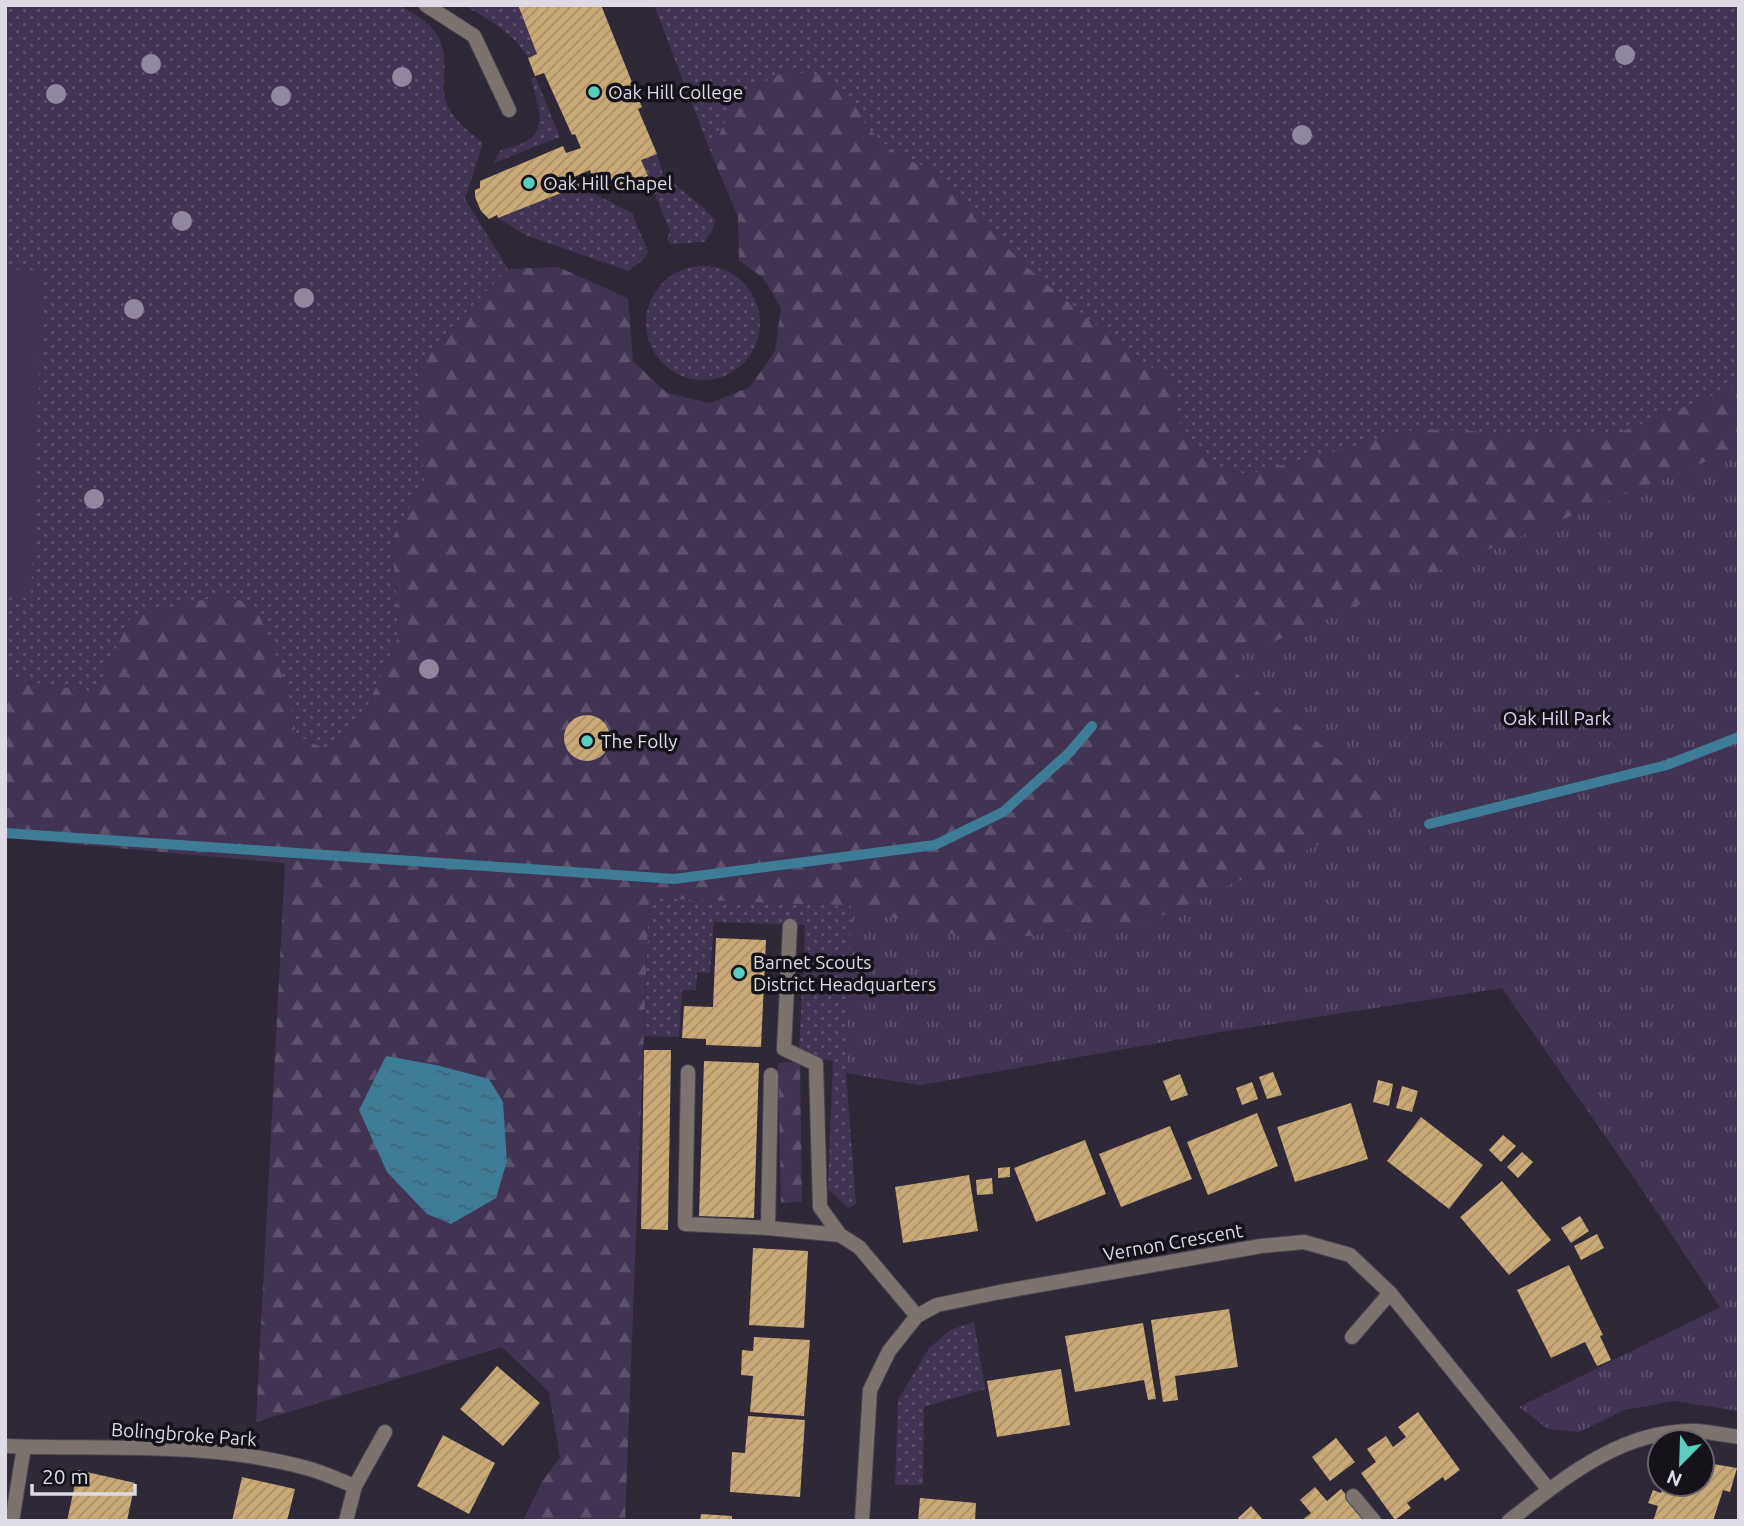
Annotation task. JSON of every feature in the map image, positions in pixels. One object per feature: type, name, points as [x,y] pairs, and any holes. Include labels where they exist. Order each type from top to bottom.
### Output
[{"type":"street","points":[[426,5],[474,36],[509,110]]},
{"type":"street","points":[[790,926],[784,1049],[816,1064],[820,1207],[840,1235],[859,1247],[917,1316]]},
{"type":"street","points":[[688,1072],[685,1224],[840,1235]]},
{"type":"street","points":[[768,1228],[771,1074]]},
{"type":"street","name":"Vernon Crescent","points":[[862,1521],[870,1390],[889,1351],[917,1316],[937,1305],[999,1292],[1261,1246],[1304,1242],[1350,1255],[1390,1293],[1549,1490]]},
{"type":"street","points":[[1352,1337],[1390,1293]]},
{"type":"street","points":[[1509,1521],[1606,1451],[1650,1435],[1695,1431],[1739,1437]]},
{"type":"street","points":[[346,1521],[355,1486],[385,1432]]},
{"type":"street","name":"Bolingbroke Park","points":[[5,1446],[142,1448],[250,1457],[310,1469],[355,1486]]},
{"type":"street","points":[[12,1521],[24,1447]]},
{"type":"street","points":[[1353,1496],[1374,1521]]},
{"type":"green space","points":[[5,5],[399,5],[429,25],[440,41],[447,104],[459,123],[483,143],[465,199],[508,269],[418,362],[424,481],[392,539],[399,635],[369,703],[330,751],[297,736],[277,657],[131,616],[96,692],[5,679]]},
{"type":"green space","points":[[464,5],[518,5],[537,54],[528,58],[508,34]]},
{"type":"green space","points":[[654,5],[1739,5],[1739,448],[1482,552],[1208,462],[1175,417],[1173,383],[1112,339],[1028,268],[927,168],[897,155],[867,128],[848,95],[783,72],[737,97],[711,153]]},
{"type":"green space","points":[[783,72],[827,75],[848,94],[868,128],[897,155],[927,168],[1028,268],[1112,339],[1173,383],[1175,418],[1208,462],[1246,475],[1417,429],[1608,437],[1739,385],[1739,1355],[1720,1307],[1631,1173],[1502,988],[1220,1032],[920,1085],[846,1073],[851,906],[649,898],[625,1521],[523,1521],[542,1482],[560,1457],[549,1392],[502,1347],[256,1422],[285,863],[5,838],[5,679],[96,692],[131,616],[225,595],[255,606],[277,657],[297,736],[330,751],[369,703],[399,635],[392,539],[424,480],[418,362],[508,269],[558,267],[628,298],[633,361],[667,393],[710,403],[750,387],[775,351],[781,308],[763,278],[739,260],[738,217],[711,153],[736,97]]},
{"type":"green space","points":[[535,76],[560,137],[493,163],[501,150],[517,146],[535,134],[539,117],[531,80]]},
{"type":"green space","points":[[657,154],[663,175],[715,220],[712,231],[704,242],[671,244],[667,239],[670,231],[641,160]]},
{"type":"green space","points":[[579,186],[632,213],[648,252],[643,260],[628,271],[525,235],[498,218]]},
{"type":"green space","points":[[703,266],[725,271],[743,283],[755,301],[760,323],[755,345],[743,363],[725,375],[703,380],[681,375],[663,363],[651,345],[646,323],[651,301],[663,283],[681,271]]},
{"type":"green space","points":[[5,269],[43,271],[31,598],[5,597]]},
{"type":"green space","name":"Oak Hill Park","points":[[1739,448],[1739,1411],[1674,1401],[1624,1410],[1579,1432],[1548,1429],[1519,1407],[1720,1307],[1631,1173],[1502,988],[1220,1032],[920,1085],[846,1073],[852,906],[979,942],[1150,921],[1397,809],[1224,663],[1482,552]]},
{"type":"green space","points":[[649,898],[852,906],[846,1073],[856,1204],[848,1208],[828,1189],[833,1061],[799,1056],[805,925],[714,922],[710,973],[697,972],[696,990],[682,990],[679,1037],[644,1036]]},
{"type":"green space","points":[[800,1062],[802,1202],[781,1203],[778,1063]]},
{"type":"green space","points":[[974,1322],[985,1389],[924,1407],[923,1485],[895,1485],[898,1400],[929,1348],[950,1330]]},
{"type":"water","points":[[386,1056],[436,1065],[489,1079],[503,1102],[507,1161],[496,1198],[451,1224],[427,1214],[387,1172],[359,1110]]},
{"type":"building","name":"Oak Hill College","points":[[518,5],[601,5],[642,107],[638,109],[657,154],[641,160],[648,176],[616,186],[608,175],[593,179],[590,170],[576,176],[579,186],[498,218],[497,215],[489,219],[481,211],[475,197],[480,181],[563,146],[566,153],[581,148],[575,134],[572,135],[544,73],[535,76],[528,58],[537,54]]},
{"type":"building","name":"The Folly","points":[[587,715],[604,721],[610,738],[604,755],[587,761],[570,755],[564,738],[570,721]]},
{"type":"building","name":"Barnet Scouts District Headquarters","points":[[716,938],[766,940],[761,1047],[706,1045],[706,1039],[682,1038],[684,1006],[713,1007]]},
{"type":"building","points":[[644,1050],[671,1050],[668,1230],[641,1229]]},
{"type":"building","points":[[704,1061],[759,1063],[754,1218],[699,1216]]},
{"type":"building","points":[[1273,1072],[1282,1095],[1267,1099],[1259,1077]]},
{"type":"building","points":[[1180,1074],[1188,1095],[1171,1101],[1163,1081]]},
{"type":"building","points":[[1378,1080],[1393,1084],[1389,1106],[1373,1102]]},
{"type":"building","points":[[1252,1082],[1258,1099],[1242,1105],[1236,1088]]},
{"type":"building","points":[[1402,1086],[1418,1091],[1412,1112],[1396,1108]]},
{"type":"building","points":[[1351,1103],[1368,1159],[1295,1182],[1277,1127]]},
{"type":"building","points":[[1257,1113],[1278,1166],[1208,1195],[1187,1142]]},
{"type":"building","points":[[1421,1117],[1483,1165],[1449,1209],[1387,1161]]},
{"type":"building","points":[[1170,1126],[1192,1179],[1121,1207],[1099,1154]]},
{"type":"building","points":[[1503,1135],[1516,1146],[1501,1162],[1489,1150]]},
{"type":"building","points":[[1085,1140],[1106,1194],[1036,1222],[1014,1168]]},
{"type":"building","points":[[1522,1152],[1533,1162],[1518,1178],[1507,1167]]},
{"type":"building","points":[[1010,1167],[1010,1177],[998,1178],[998,1168]]},
{"type":"building","points":[[969,1175],[978,1231],[903,1243],[895,1187]]},
{"type":"building","points":[[992,1178],[993,1194],[977,1195],[976,1180]]},
{"type":"building","points":[[1502,1181],[1551,1240],[1509,1275],[1460,1217]]},
{"type":"building","points":[[1580,1216],[1589,1231],[1571,1243],[1561,1228]]},
{"type":"building","points":[[1597,1234],[1604,1248],[1581,1260],[1574,1246]]},
{"type":"building","points":[[753,1248],[808,1251],[804,1328],[749,1325]]},
{"type":"building","points":[[1569,1265],[1603,1335],[1600,1336],[1611,1360],[1597,1366],[1585,1342],[1551,1358],[1517,1290]]},
{"type":"building","points":[[1229,1309],[1238,1367],[1175,1376],[1178,1400],[1163,1402],[1151,1320]]},
{"type":"building","points":[[1143,1323],[1156,1399],[1148,1400],[1144,1380],[1075,1392],[1065,1336]]},
{"type":"building","points":[[754,1337],[810,1340],[804,1416],[750,1412],[753,1376],[741,1375],[742,1350],[753,1351]]},
{"type":"building","points":[[497,1366],[540,1403],[503,1446],[460,1409]]},
{"type":"building","points":[[1061,1369],[1070,1425],[997,1437],[987,1381]]},
{"type":"building","points":[[1418,1412],[1460,1470],[1445,1481],[1443,1477],[1407,1503],[1411,1508],[1395,1520],[1361,1473],[1376,1462],[1367,1449],[1386,1436],[1393,1447],[1406,1437],[1398,1427]]},
{"type":"building","points":[[748,1416],[805,1420],[800,1497],[730,1492],[732,1452],[745,1453]]},
{"type":"building","points":[[443,1435],[495,1463],[469,1514],[417,1486]]},
{"type":"building","points":[[1336,1438],[1355,1462],[1330,1481],[1312,1457]]},
{"type":"building","points":[[1716,1464],[1737,1468],[1730,1492],[1723,1490],[1713,1521],[1653,1521],[1658,1506],[1648,1503],[1650,1498],[1716,1498]]},
{"type":"building","points":[[78,1470],[135,1483],[127,1521],[67,1521]]},
{"type":"building","points":[[242,1477],[295,1489],[287,1521],[232,1521]]},
{"type":"building","points":[[1315,1487],[1327,1501],[1341,1489],[1369,1521],[1301,1521],[1311,1513],[1300,1500]]},
{"type":"building","points":[[920,1498],[976,1503],[975,1521],[918,1521]]},
{"type":"building","points":[[1251,1506],[1264,1521],[1240,1521],[1238,1518]]},
{"type":"building","points":[[701,1514],[732,1516],[732,1521],[700,1521]]},
{"type":"waterway","points":[[5,833],[674,879],[935,845],[1003,812],[1069,753],[1092,726]]},
{"type":"waterway","points":[[1429,824],[1667,765],[1739,737]]},
{"type":"place","name":"Oak Hill College","points":[[594,92]]},
{"type":"place","name":"Oak Hill Chapel","points":[[529,183]]},
{"type":"place","name":"The Folly","points":[[587,741]]},
{"type":"place","name":"Barnet Scouts District Headquarters","points":[[739,973]]}]
